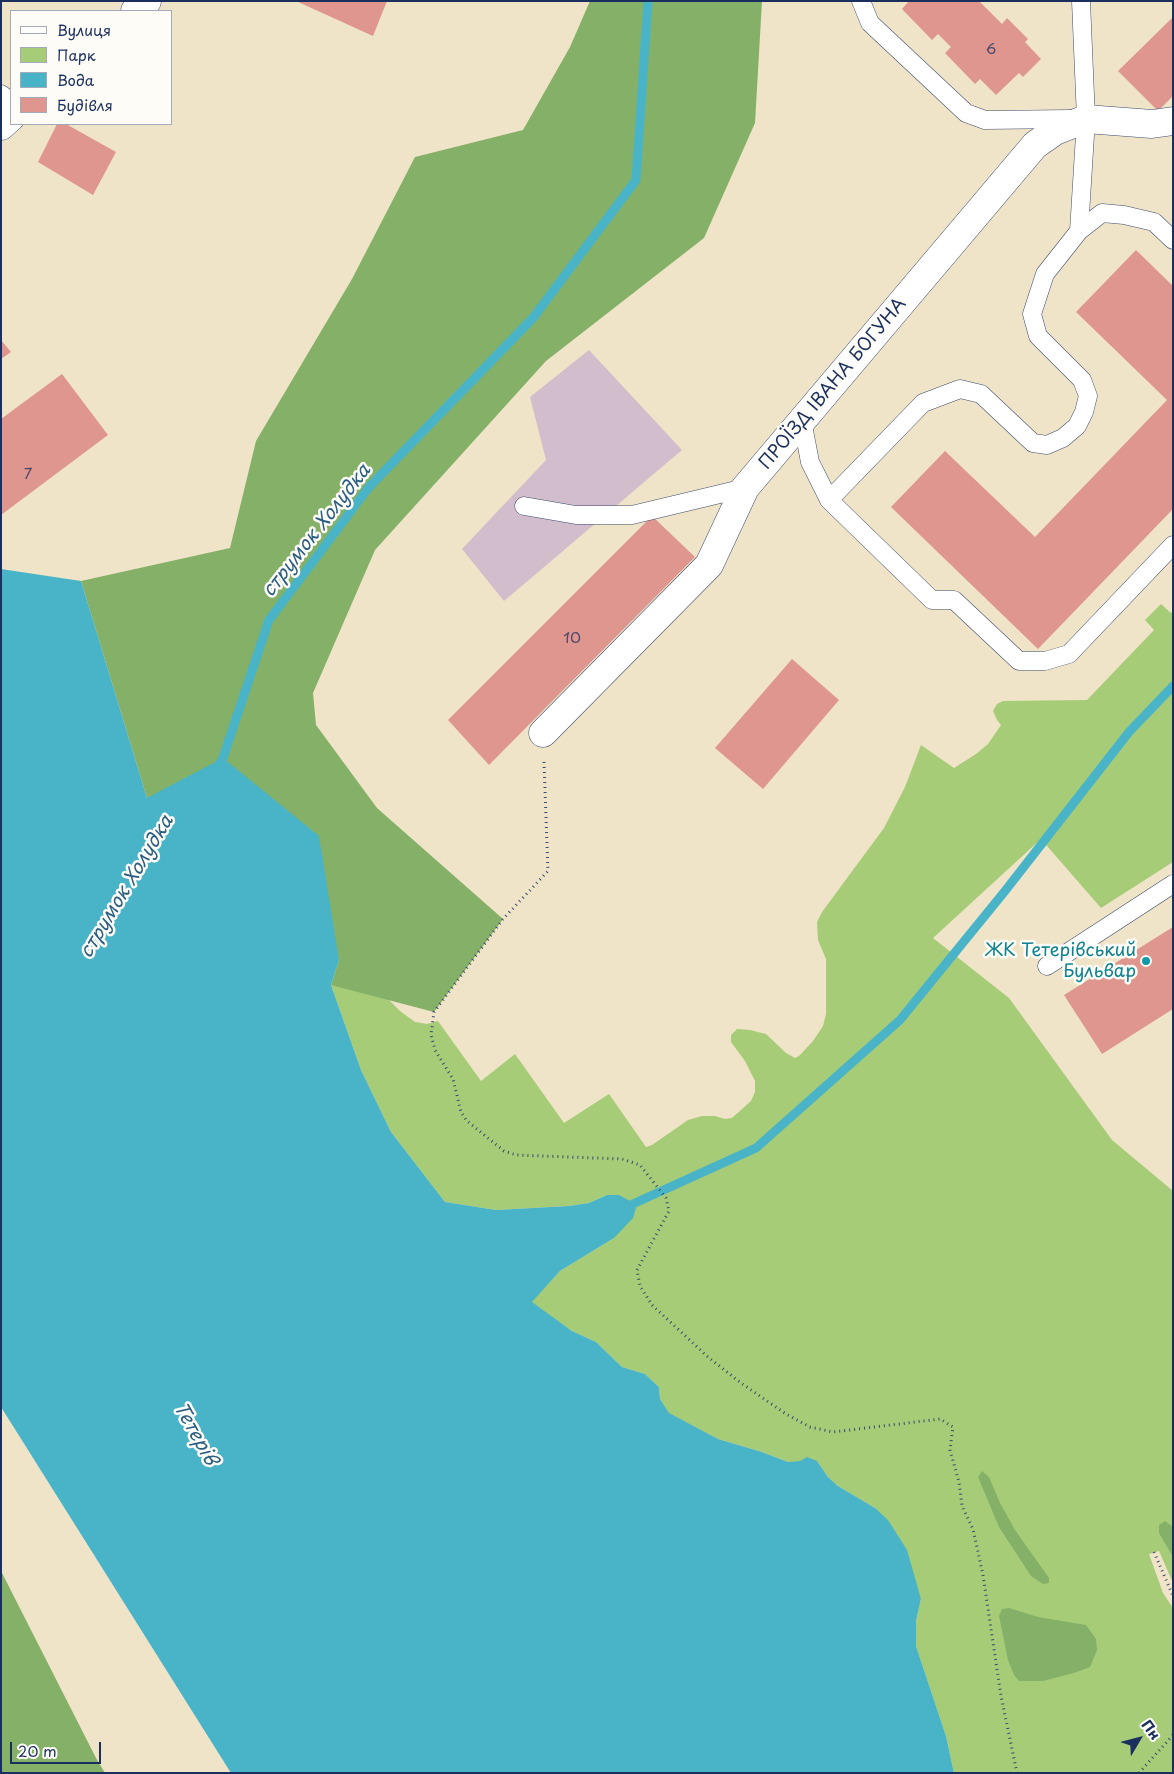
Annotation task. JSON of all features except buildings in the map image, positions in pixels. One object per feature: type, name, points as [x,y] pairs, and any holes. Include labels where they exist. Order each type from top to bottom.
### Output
[{"type":"street","points":[[137,10],[147,1]]},
{"type":"street","name":"ПРОЇЗД ІВАНА БОГУНА","points":[[543,733],[709,565],[745,488],[1035,145],[1055,131],[1086,120],[1152,124],[1173,121]]},
{"type":"lane","points":[[861,1],[870,24],[966,114],[985,120],[1086,120]]},
{"type":"lane","points":[[1079,231],[1086,120],[1081,1]]},
{"type":"lane","points":[[829,500],[923,403],[960,389],[981,394],[1032,443],[1047,445],[1063,438],[1077,426],[1084,412],[1088,396],[1082,380],[1038,336],[1032,314],[1045,274],[1079,231],[1102,213],[1124,215],[1154,222],[1173,240]]},
{"type":"lane","points":[[802,420],[810,462],[829,500],[932,600],[954,600],[1019,661],[1045,660],[1069,654],[1173,545]]},
{"type":"lane","points":[[524,506],[576,515],[632,515],[745,488]]},
{"type":"lane","points":[[1047,966],[1173,884]]},
{"type":"path","points":[[543,733],[548,871],[503,919],[434,1012],[431,1035],[435,1050],[453,1079],[461,1112],[467,1122],[504,1151],[516,1155],[622,1159],[640,1165],[666,1198],[669,1211],[637,1270],[640,1286],[652,1304],[708,1357],[741,1383],[786,1414],[810,1427],[833,1432],[940,1419],[954,1427],[950,1450],[959,1482],[962,1506],[973,1529],[983,1574],[1001,1696],[1017,1773]]},
{"type":"path","points":[[1154,1552],[1173,1596]]},
{"type":"path","points":[[1139,1773],[1173,1735]]},
{"type":"shaded area","points":[[589,350],[682,450],[504,601],[462,549],[546,460],[530,397]]},
{"type":"green space","points":[[590,1],[762,1],[755,123],[704,238],[546,361],[375,550],[313,693],[316,725],[377,808],[503,919],[434,1012],[331,985],[339,960],[147,798],[81,581],[230,548],[256,441],[352,279],[415,157],[523,130],[570,47]]},
{"type":"green space","points":[[1161,604],[1171,613],[1173,611],[1173,862],[1101,908],[1041,839],[933,938],[1009,998],[1112,1140],[1173,1191],[1173,1583],[1159,1551],[1149,1554],[1163,1593],[1173,1608],[1173,1773],[954,1773],[946,1736],[916,1646],[916,1621],[921,1599],[875,1508],[838,1486],[828,1477],[817,1461],[788,1462],[718,1439],[668,1413],[660,1399],[659,1387],[645,1374],[622,1367],[596,1342],[572,1331],[531,1302],[560,1271],[614,1238],[607,1195],[589,1203],[569,1206],[496,1210],[445,1202],[391,1132],[361,1070],[331,985],[359,975],[373,984],[400,1011],[415,1022],[427,1024],[438,1021],[481,1081],[515,1054],[564,1123],[609,1094],[646,1147],[652,1145],[688,1120],[702,1116],[732,1118],[751,1101],[755,1092],[755,1081],[745,1061],[731,1042],[731,1035],[737,1029],[766,1034],[786,1053],[795,1058],[813,1041],[823,1026],[826,1014],[826,959],[818,940],[817,922],[822,912],[884,828],[905,787],[921,745],[954,768],[988,744],[1001,725],[993,711],[997,704],[1003,701],[1087,700],[1154,630],[1145,620]]},
{"type":"green space","points":[[982,1471],[989,1477],[1000,1503],[1015,1530],[1049,1578],[1049,1583],[1043,1584],[1031,1576],[999,1527],[978,1477]]},
{"type":"green space","points":[[1165,1521],[1173,1527],[1173,1557],[1159,1533],[1159,1525]]},
{"type":"green space","points":[[1,1571],[96,1758],[105,1773],[1,1773]]},
{"type":"green space","points":[[1009,1608],[1038,1617],[1086,1625],[1096,1639],[1097,1650],[1090,1667],[1043,1681],[1019,1681],[1014,1675],[1008,1660],[999,1616],[1002,1609]]},
{"type":"water","name":"Тетерів","points":[[1,569],[81,581],[147,798],[223,758],[319,836],[339,960],[331,985],[361,1070],[391,1132],[445,1202],[496,1210],[569,1206],[589,1203],[607,1195],[619,1195],[630,1201],[636,1208],[633,1218],[614,1238],[560,1271],[532,1302],[572,1331],[596,1342],[622,1367],[645,1374],[659,1387],[660,1399],[669,1413],[718,1439],[788,1462],[800,1461],[807,1457],[817,1461],[828,1477],[838,1486],[875,1508],[888,1520],[907,1550],[921,1599],[916,1621],[916,1646],[946,1736],[954,1773],[231,1773],[1,1407]]},
{"type":"waterway","name":"струмок Холудка","points":[[217,768],[223,758],[269,620],[369,487],[533,318],[636,180],[648,1]]},
{"type":"waterway","points":[[624,1208],[756,1148],[900,1020],[1005,891],[1129,732],[1173,686]]},
{"type":"place","name":"ЖК Тетерівський Бульвар","points":[[1146,961]]}]
